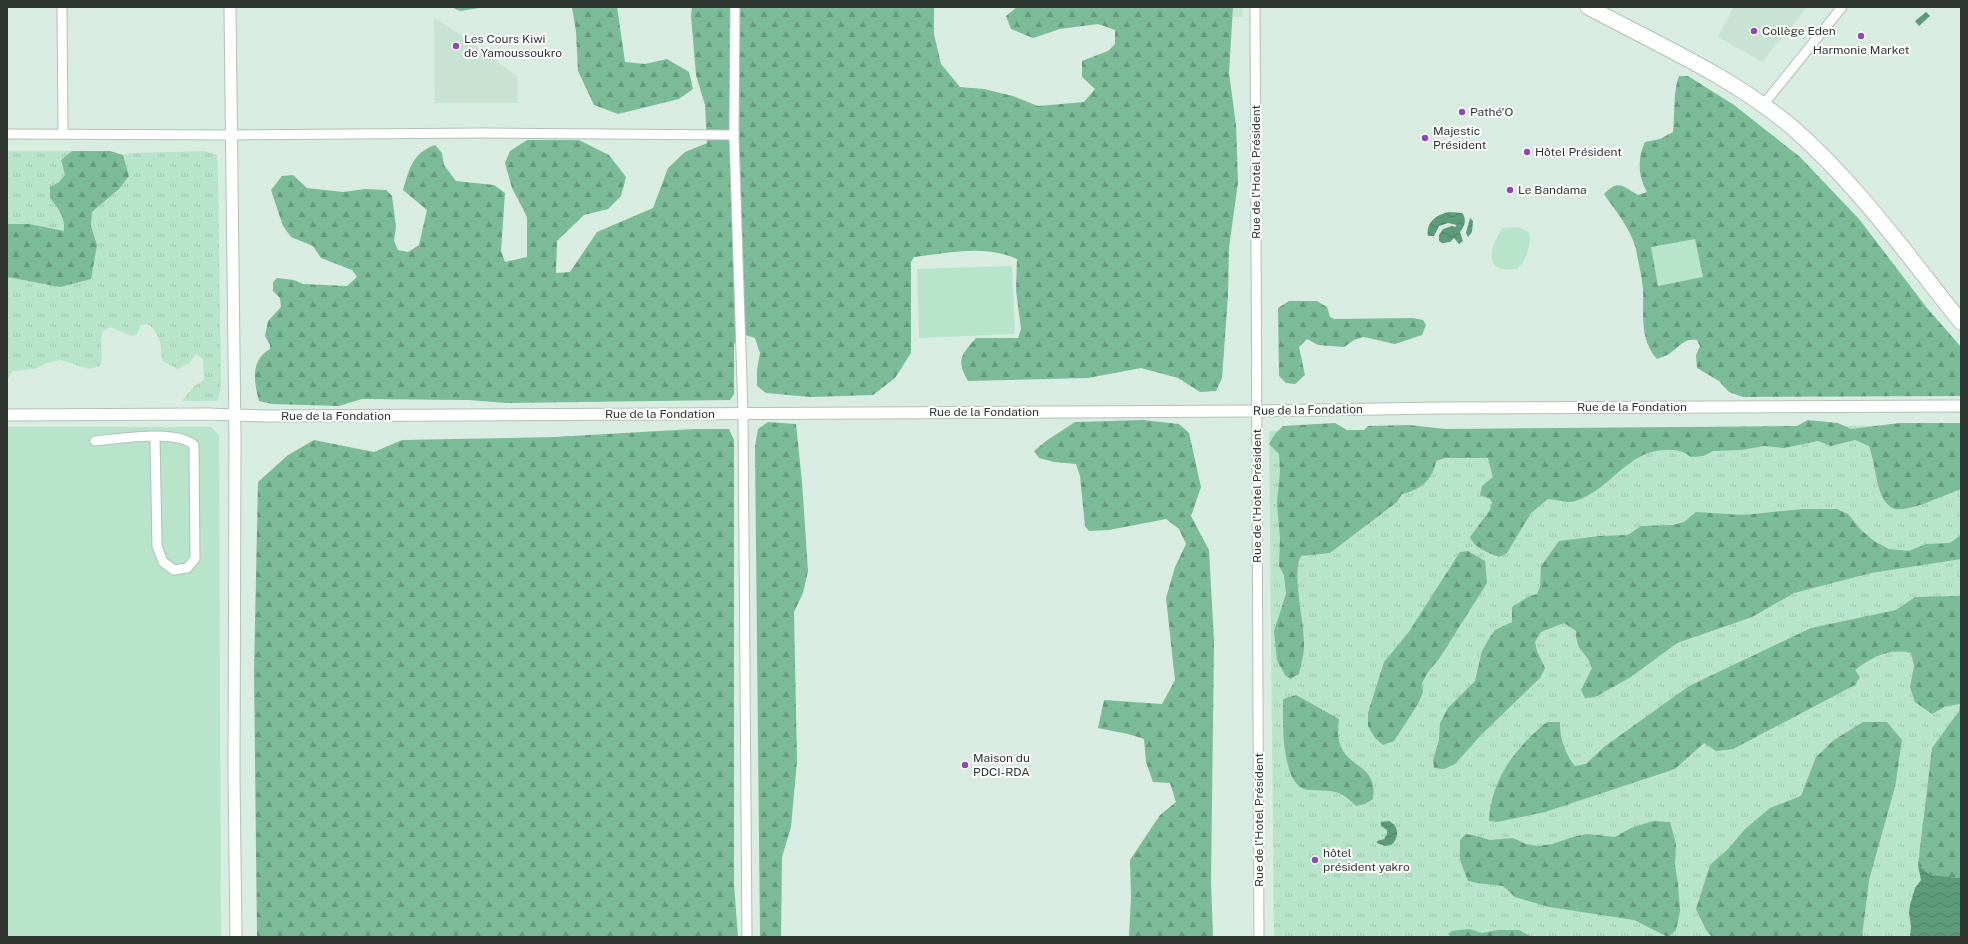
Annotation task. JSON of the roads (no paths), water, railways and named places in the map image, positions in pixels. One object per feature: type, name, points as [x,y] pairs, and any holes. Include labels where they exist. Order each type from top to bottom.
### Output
[{"type":"highway","points":[[1588,7],[1710,72],[1762,105],[1808,142],[1862,199],[1961,322]]},
{"type":"street","points":[[62,7],[63,133]]},
{"type":"street","points":[[230,7],[235,415],[234,776],[236,937]]},
{"type":"street","points":[[735,7],[734,135],[743,413],[747,937]]},
{"type":"street","name":"Rue de l'Hotel Président","points":[[1255,7],[1259,937]]},
{"type":"street","points":[[1762,105],[1842,7]]},
{"type":"street","points":[[7,134],[63,133],[232,136],[484,133],[734,135]]},
{"type":"street","name":"Rue de la Fondation","points":[[7,415],[1257,411],[1440,408],[1961,406]]},
{"type":"street","points":[[95,441],[155,437],[180,438],[188,440],[194,445],[195,559],[187,568],[174,570],[163,562],[157,546],[155,437]]},
{"type":"water","points":[[1926,12],[1930,16],[1919,26],[1915,21]]},
{"type":"water","points":[[1449,212],[1462,213],[1465,220],[1460,232],[1463,241],[1459,244],[1454,238],[1450,242],[1442,243],[1439,241],[1439,235],[1443,229],[1452,226],[1455,227],[1457,225],[1448,223],[1439,226],[1434,236],[1428,236],[1430,223],[1436,217]]},
{"type":"water","points":[[1470,218],[1473,221],[1472,232],[1468,237],[1466,233]]},
{"type":"water","points":[[1389,821],[1395,826],[1397,836],[1391,845],[1385,846],[1377,843],[1377,841],[1384,839],[1387,834],[1387,830],[1381,826],[1381,822]]},
{"type":"water","points":[[1918,865],[1930,875],[1961,878],[1961,937],[1910,937],[1910,905],[1915,888],[1921,880]]},
{"type":"place","name":"Collège Eden","points":[[1754,31]]},
{"type":"place","name":"Harmonie Market","points":[[1861,36]]},
{"type":"place","name":"Les Cours Kiwi de Yamoussoukro","points":[[456,46]]},
{"type":"place","name":"Pathé'O","points":[[1462,112]]},
{"type":"place","name":"Majestic Président","points":[[1425,138]]},
{"type":"place","name":"Hôtel Président","points":[[1527,152]]},
{"type":"place","name":"Le Bandama","points":[[1510,190]]},
{"type":"place","name":"Maison du PDCI-RDA","points":[[965,765]]},
{"type":"place","name":"hôtel président yakro","points":[[1315,860]]}]
